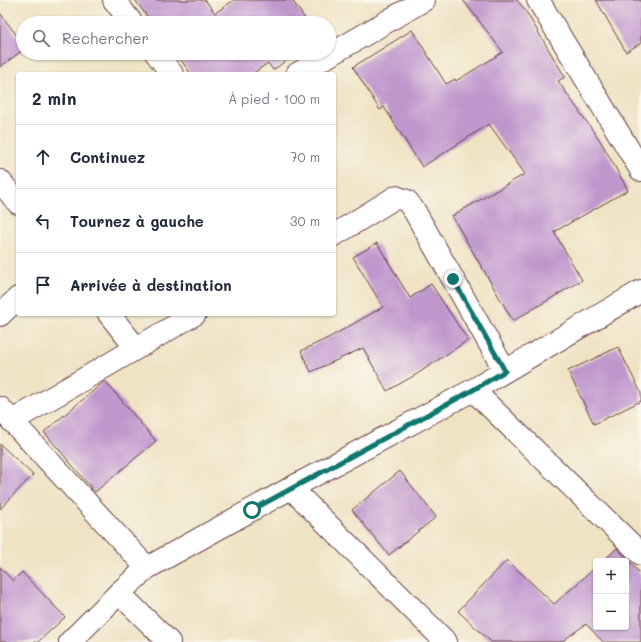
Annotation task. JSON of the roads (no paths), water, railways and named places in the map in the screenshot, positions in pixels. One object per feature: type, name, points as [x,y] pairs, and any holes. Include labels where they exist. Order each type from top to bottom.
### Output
[{"type":"street","points":[[114,0],[127,16]]},
{"type":"street","points":[[336,51],[424,0]]},
{"type":"street","points":[[538,0],[641,170]]},
{"type":"street","points":[[161,60],[170,72]]},
{"type":"street","points":[[300,72],[321,60]]},
{"type":"street","points":[[0,181],[16,201]]},
{"type":"street","points":[[336,233],[396,197],[407,201],[416,212],[505,371]]},
{"type":"street","points":[[70,642],[119,593],[147,568],[291,488],[473,390],[641,291]]},
{"type":"street","points":[[0,315],[16,300]]},
{"type":"street","points":[[111,316],[136,348]]},
{"type":"street","points":[[147,568],[6,414],[136,348],[192,316]]},
{"type":"street","points":[[473,390],[641,554]]},
{"type":"street","points":[[291,488],[446,642]]},
{"type":"street","points":[[119,593],[169,642]]}]
